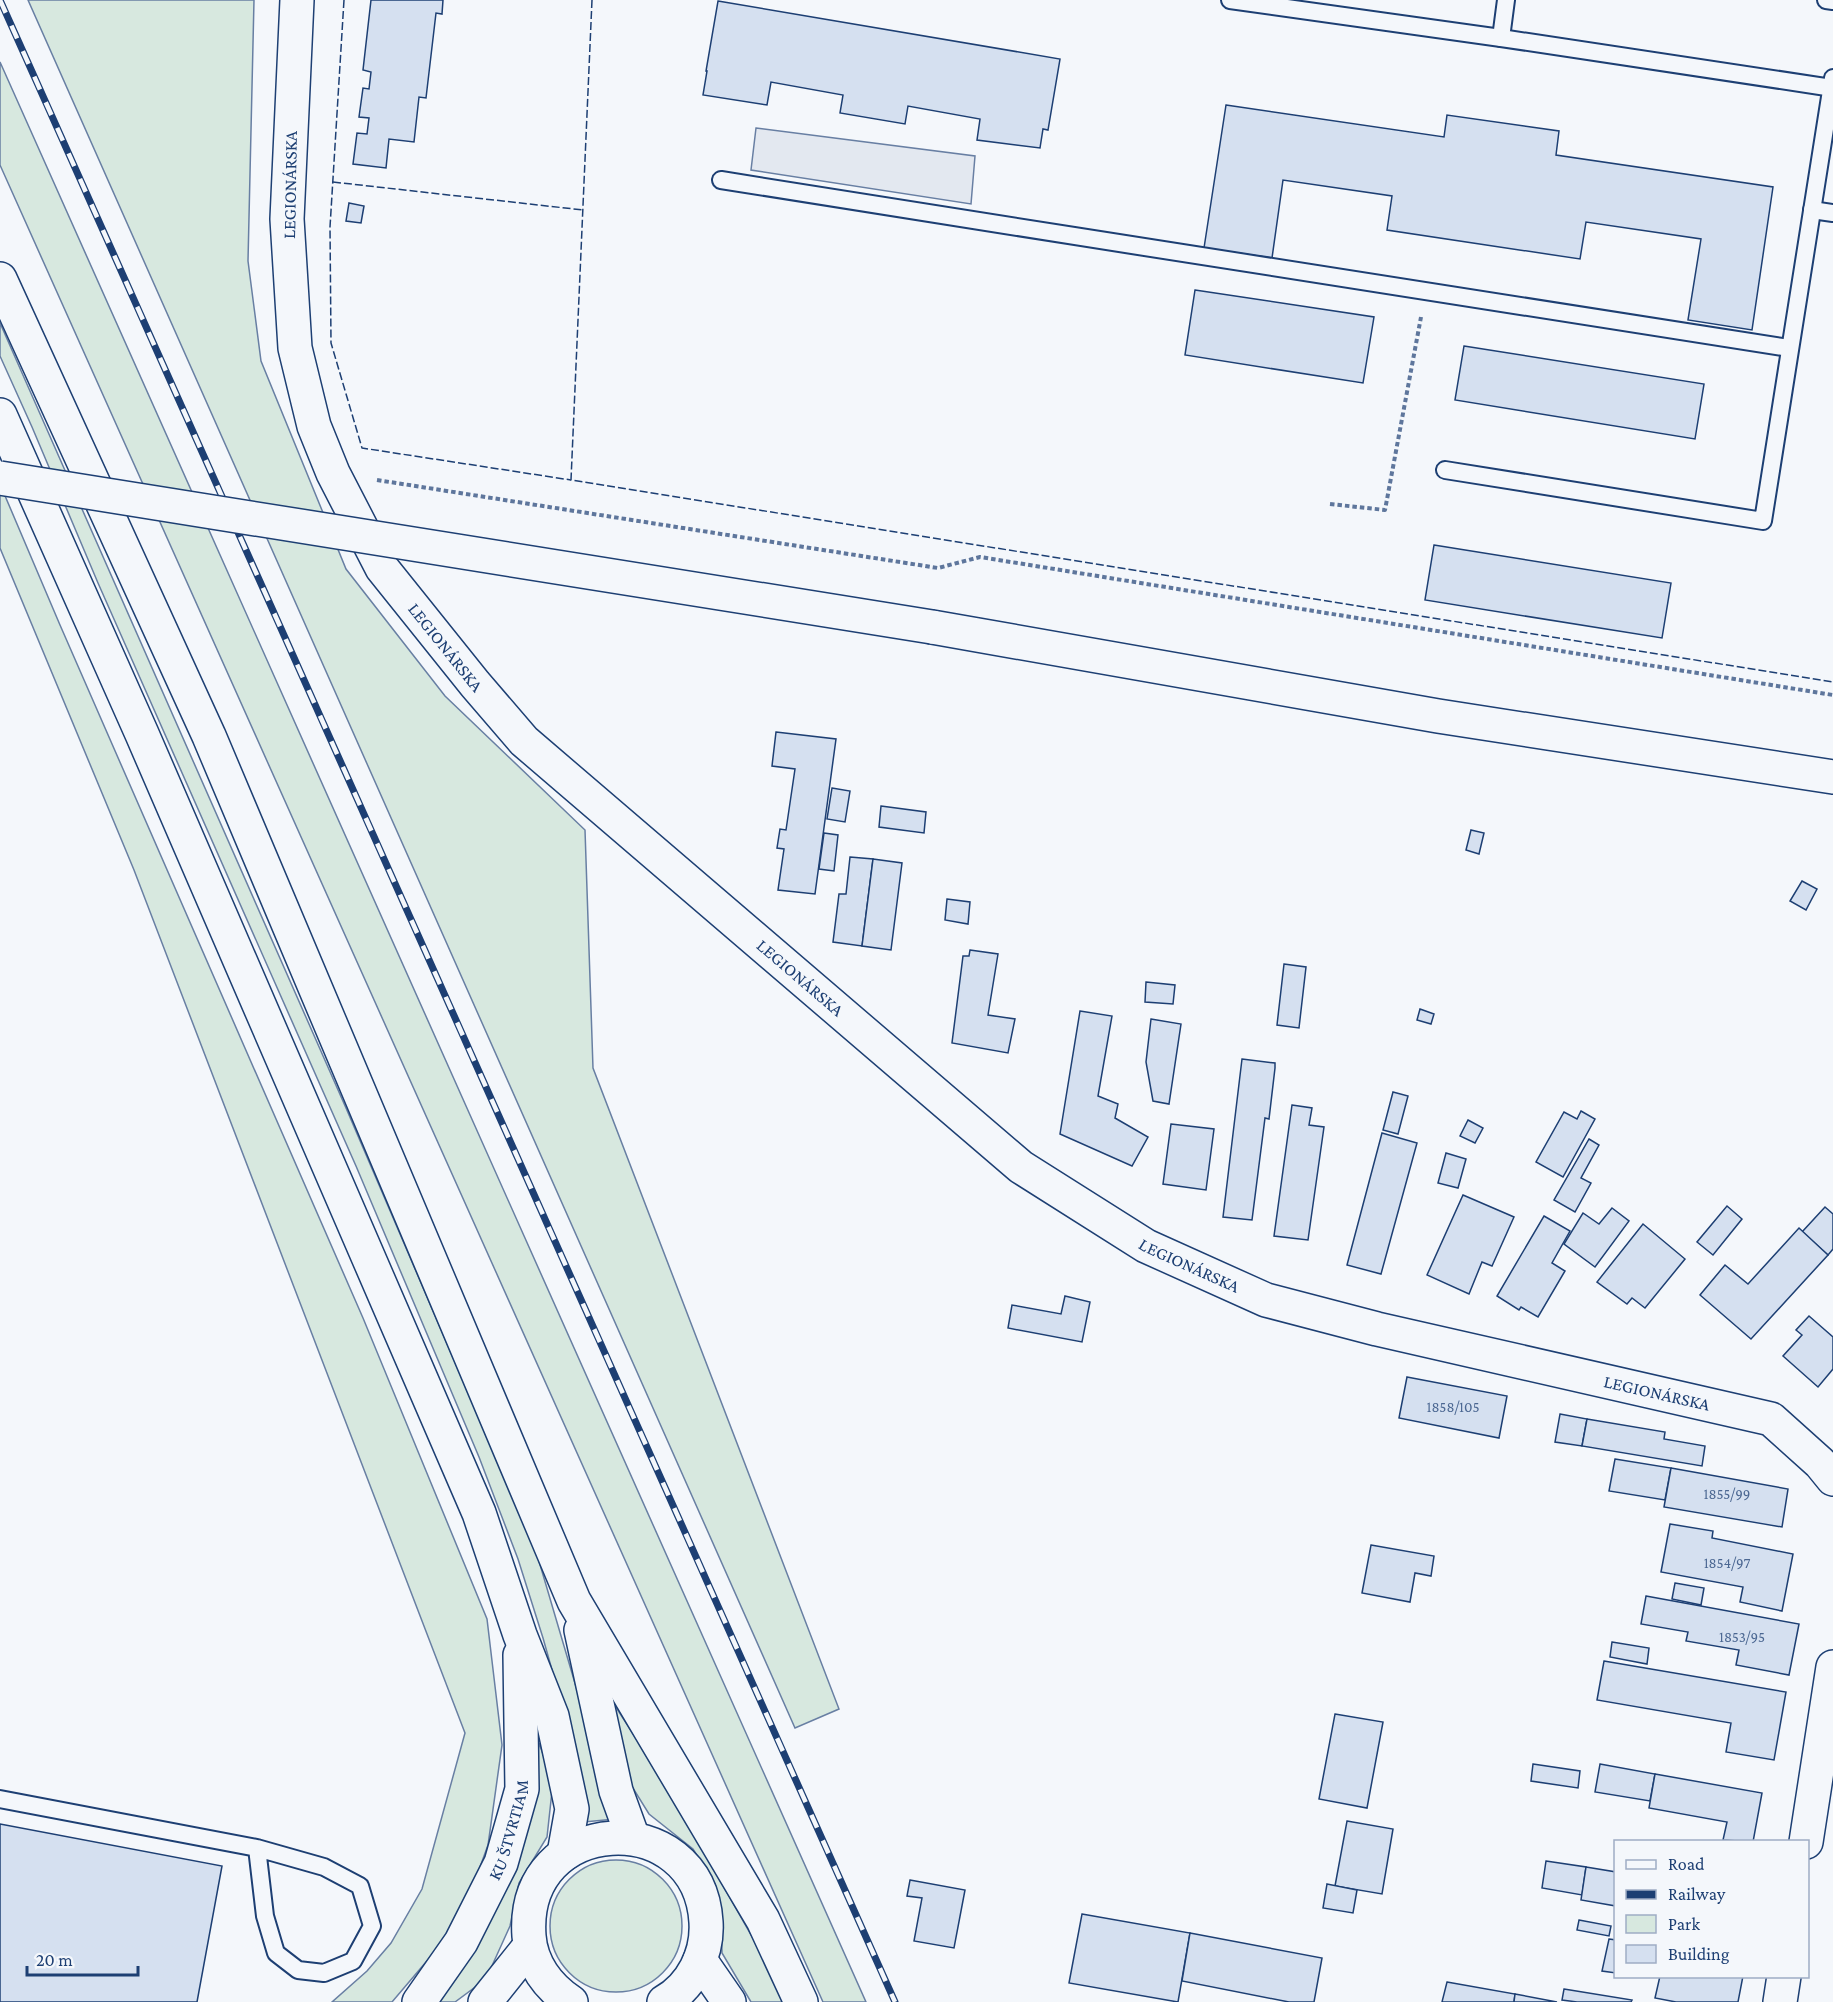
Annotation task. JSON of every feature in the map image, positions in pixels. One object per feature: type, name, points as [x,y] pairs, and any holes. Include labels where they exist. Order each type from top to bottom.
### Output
[{"type":"main road","name":"LEGIONÁRSKA","points":[[297,0],[287,219],[295,348],[314,426],[333,473],[382,568],[524,741],[1021,1167],[1146,1246],[1266,1300],[1377,1329],[1771,1419],[1820,1462],[1833,1479]]},
{"type":"main road","points":[[0,279],[209,736],[574,1601],[763,1920],[801,2002]]},
{"type":"main road","points":[[0,415],[142,734],[479,1513],[520,1635],[552,1716],[572,1809],[564,1854]]},
{"type":"main road","points":[[0,478],[932,627],[1438,716],[1833,777]]},
{"type":"main road","points":[[574,1601],[616,1791],[633,1838]]},
{"type":"main road","name":"KU ŠTVRTIAM","points":[[419,2002],[461,1942],[501,1863],[522,1789],[520,1635]]},
{"type":"main road","points":[[1806,1840],[1833,1667]]},
{"type":"main road","points":[[571,2002],[557,1994],[540,1972],[530,1947],[528,1918],[533,1894],[546,1872],[564,1854],[585,1842],[609,1837],[633,1838],[658,1846],[680,1862],[696,1883],[705,1907],[706,1934],[700,1960],[689,1980],[664,2002]]},
{"type":"main road","points":[[485,2002],[530,1947]]},
{"type":"main road","points":[[700,1960],[729,2002]]},
{"type":"main road","points":[[1780,2002],[1784,1978]]},
{"type":"lane","points":[[1230,0],[1833,85],[1763,521],[1445,470]]},
{"type":"lane","points":[[1501,38],[1506,0]]},
{"type":"lane","points":[[1826,0],[1833,1]]},
{"type":"lane","points":[[721,180],[1426,293],[1790,348]]},
{"type":"lane","points":[[1812,210],[1833,213]]},
{"type":"lane","points":[[0,1798],[257,1848],[324,1867],[360,1886],[372,1926],[353,1961],[324,1973],[298,1970],[276,1953],[264,1916],[257,1848]]},
{"type":"path","points":[[1330,504],[1385,510],[1426,293]]},
{"type":"path","points":[[333,473],[938,568],[980,557],[1833,695]]},
{"type":"green space","points":[[28,0],[254,0],[248,261],[261,361],[346,569],[445,696],[585,830],[593,1068],[839,1709],[795,1728]]},
{"type":"green space","points":[[0,62],[866,2002],[823,2002],[0,165]]},
{"type":"green space","points":[[0,323],[346,1108],[536,1551],[615,1819],[584,1822],[563,1709],[543,1638],[518,1559],[479,1457],[356,1166],[0,356]]},
{"type":"green space","points":[[0,484],[363,1318],[487,1619],[502,1745],[488,1845],[460,1922],[392,2002],[332,2002],[367,1971],[391,1943],[422,1889],[465,1733],[134,870],[0,548]]},
{"type":"green space","points":[[610,1698],[663,1780],[775,1977],[786,2002],[751,2002],[722,1953],[721,1910],[715,1884],[693,1849],[649,1814],[631,1785]]},
{"type":"green space","points":[[539,1743],[553,1782],[547,1837],[519,1883],[510,1926],[486,1979],[455,2002],[430,2002],[532,1810]]},
{"type":"green space","points":[[616,1860],[641,1865],[663,1879],[677,1901],[682,1926],[677,1951],[663,1973],[641,1987],[616,1992],[591,1987],[569,1973],[555,1951],[550,1926],[555,1901],[569,1879],[591,1865]]},
{"type":"shaded area","points":[[756,128],[975,156],[971,204],[751,170]]},
{"type":"building","points":[[371,0],[443,0],[442,14],[436,13],[426,98],[419,97],[414,142],[389,139],[386,168],[353,164],[357,133],[367,134],[369,118],[359,117],[363,88],[369,89],[371,72],[363,70]]},
{"type":"building","points":[[718,1],[1060,59],[1048,130],[1043,129],[1040,148],[977,140],[980,119],[908,106],[905,124],[840,113],[843,95],[771,82],[767,105],[703,95]]},
{"type":"building","points":[[1226,105],[1444,137],[1447,115],[1559,131],[1556,155],[1773,187],[1752,330],[1688,320],[1701,239],[1586,222],[1580,259],[1387,230],[1392,196],[1283,180],[1272,258],[1204,248]]},
{"type":"building","points":[[349,203],[364,206],[361,223],[346,221]]},
{"type":"building","points":[[1195,290],[1374,317],[1363,383],[1185,355]]},
{"type":"building","points":[[1464,346],[1704,384],[1695,439],[1455,400]]},
{"type":"building","points":[[1434,545],[1671,583],[1662,638],[1425,600]]},
{"type":"building","points":[[776,732],[836,739],[815,894],[778,890],[784,849],[777,848],[780,829],[786,830],[795,769],[772,766]]},
{"type":"building","points":[[832,788],[850,791],[845,822],[827,819]]},
{"type":"building","points":[[881,806],[926,812],[924,833],[879,827]]},
{"type":"building","points":[[1471,830],[1484,833],[1479,854],[1466,850]]},
{"type":"building","points":[[824,833],[838,835],[834,871],[819,869]]},
{"type":"building","points":[[850,857],[873,859],[862,946],[833,942],[839,894],[846,894]]},
{"type":"building","points":[[873,859],[902,863],[891,950],[862,946]]},
{"type":"building","points":[[1802,881],[1817,889],[1806,910],[1790,901]]},
{"type":"building","points":[[947,899],[970,902],[968,924],[945,920]]},
{"type":"building","points":[[970,950],[998,954],[988,1015],[1015,1019],[1008,1053],[952,1043],[963,956],[969,956]]},
{"type":"building","points":[[1284,964],[1306,967],[1299,1028],[1277,1025]]},
{"type":"building","points":[[1146,982],[1175,985],[1173,1004],[1145,1002]]},
{"type":"building","points":[[1420,1009],[1434,1014],[1431,1024],[1417,1020]]},
{"type":"building","points":[[1080,1011],[1112,1016],[1098,1096],[1118,1104],[1115,1118],[1148,1137],[1132,1166],[1060,1134]]},
{"type":"building","points":[[1151,1019],[1181,1024],[1169,1104],[1153,1101],[1146,1062]]},
{"type":"building","points":[[1242,1059],[1275,1063],[1269,1119],[1265,1118],[1252,1220],[1223,1217]]},
{"type":"building","points":[[1393,1092],[1408,1096],[1398,1134],[1383,1130]]},
{"type":"building","points":[[1292,1105],[1312,1108],[1309,1125],[1324,1127],[1308,1240],[1274,1236]]},
{"type":"building","points":[[1581,1111],[1595,1119],[1563,1177],[1536,1162],[1564,1112],[1577,1119]]},
{"type":"building","points":[[1468,1120],[1483,1128],[1475,1143],[1460,1136]]},
{"type":"building","points":[[1171,1124],[1214,1129],[1206,1190],[1163,1184]]},
{"type":"building","points":[[1382,1133],[1417,1143],[1381,1274],[1347,1265]]},
{"type":"building","points":[[1589,1139],[1599,1145],[1581,1178],[1591,1183],[1575,1212],[1554,1200]]},
{"type":"building","points":[[1446,1153],[1466,1159],[1458,1188],[1438,1183]]},
{"type":"building","points":[[1463,1195],[1514,1217],[1492,1266],[1482,1262],[1469,1294],[1427,1275]]},
{"type":"building","points":[[1727,1206],[1742,1219],[1713,1255],[1697,1242]]},
{"type":"building","points":[[1825,1207],[1833,1214],[1833,1249],[1828,1255],[1802,1232]]},
{"type":"building","points":[[1612,1208],[1629,1221],[1595,1267],[1564,1244],[1583,1213],[1599,1224]]},
{"type":"building","points":[[1544,1216],[1570,1231],[1552,1263],[1565,1271],[1538,1317],[1521,1307],[1519,1310],[1497,1296]]},
{"type":"building","points":[[1643,1224],[1685,1259],[1645,1308],[1632,1298],[1627,1304],[1597,1282]]},
{"type":"building","points":[[1799,1228],[1828,1255],[1751,1339],[1700,1295],[1725,1265],[1748,1284]]},
{"type":"building","points":[[1065,1296],[1090,1302],[1082,1342],[1008,1328],[1012,1305],[1061,1314]]},
{"type":"building","points":[[1809,1316],[1833,1337],[1833,1369],[1818,1387],[1783,1356],[1802,1335],[1796,1330]]},
{"type":"building","points":[[1407,1377],[1507,1396],[1499,1438],[1399,1418]]},
{"type":"building","points":[[1560,1414],[1587,1419],[1582,1446],[1555,1442]]},
{"type":"building","points":[[1587,1419],[1665,1432],[1664,1439],[1705,1446],[1702,1466],[1582,1446]]},
{"type":"building","points":[[1615,1459],[1671,1468],[1665,1500],[1609,1491]]},
{"type":"building","points":[[1671,1468],[1788,1489],[1782,1527],[1664,1507]]},
{"type":"building","points":[[1670,1524],[1713,1531],[1712,1538],[1793,1554],[1782,1611],[1740,1602],[1743,1587],[1661,1572]]},
{"type":"building","points":[[1371,1545],[1434,1556],[1431,1576],[1415,1573],[1410,1602],[1362,1593]]},
{"type":"building","points":[[1675,1583],[1704,1588],[1701,1605],[1672,1599]]},
{"type":"building","points":[[1646,1596],[1799,1624],[1789,1675],[1736,1665],[1739,1650],[1686,1641],[1688,1632],[1641,1624]]},
{"type":"building","points":[[1612,1642],[1649,1648],[1647,1664],[1610,1657]]},
{"type":"building","points":[[1604,1661],[1786,1692],[1774,1760],[1726,1752],[1731,1723],[1597,1700]]},
{"type":"building","points":[[1335,1714],[1383,1722],[1367,1808],[1319,1799]]},
{"type":"building","points":[[1533,1764],[1580,1771],[1578,1788],[1531,1781]]},
{"type":"building","points":[[1600,1764],[1655,1774],[1650,1801],[1595,1792]]},
{"type":"building","points":[[1655,1774],[1762,1793],[1753,1840],[1723,1840],[1727,1822],[1649,1808]]},
{"type":"building","points":[[1347,1821],[1393,1829],[1382,1894],[1335,1886]]},
{"type":"building","points":[[0,1824],[222,1866],[197,2002],[0,2002]]},
{"type":"building","points":[[1546,1861],[1586,1867],[1582,1895],[1542,1888]]},
{"type":"building","points":[[1586,1867],[1614,1872],[1614,1906],[1581,1900]]},
{"type":"building","points":[[910,1880],[965,1890],[954,1948],[914,1941],[922,1898],[907,1896]]},
{"type":"building","points":[[1327,1884],[1357,1890],[1353,1913],[1323,1908]]},
{"type":"building","points":[[1082,1914],[1190,1933],[1178,2002],[1069,1983]]},
{"type":"building","points":[[1579,1920],[1611,1926],[1609,1936],[1577,1930]]},
{"type":"building","points":[[1190,1933],[1322,1958],[1314,2002],[1289,2002],[1182,1981]]},
{"type":"building","points":[[1609,1939],[1614,1940],[1614,1973],[1602,1971]]},
{"type":"building","points":[[1660,1978],[1743,1978],[1738,2002],[1676,2002],[1655,1998]]},
{"type":"building","points":[[1447,1982],[1515,1994],[1514,2002],[1442,2002]]},
{"type":"building","points":[[1564,1989],[1632,2000],[1631,2002],[1577,2002],[1562,2000]]},
{"type":"building","points":[[1515,1994],[1557,2002],[1514,2002]]},
{"type":"railway","points":[[0,0],[895,2002]]},
{"type":"fence","points":[[344,0],[330,227],[331,343],[362,448],[571,480]]},
{"type":"fence","points":[[592,0],[571,480],[1833,682]]},
{"type":"fence","points":[[333,182],[583,210]]}]
